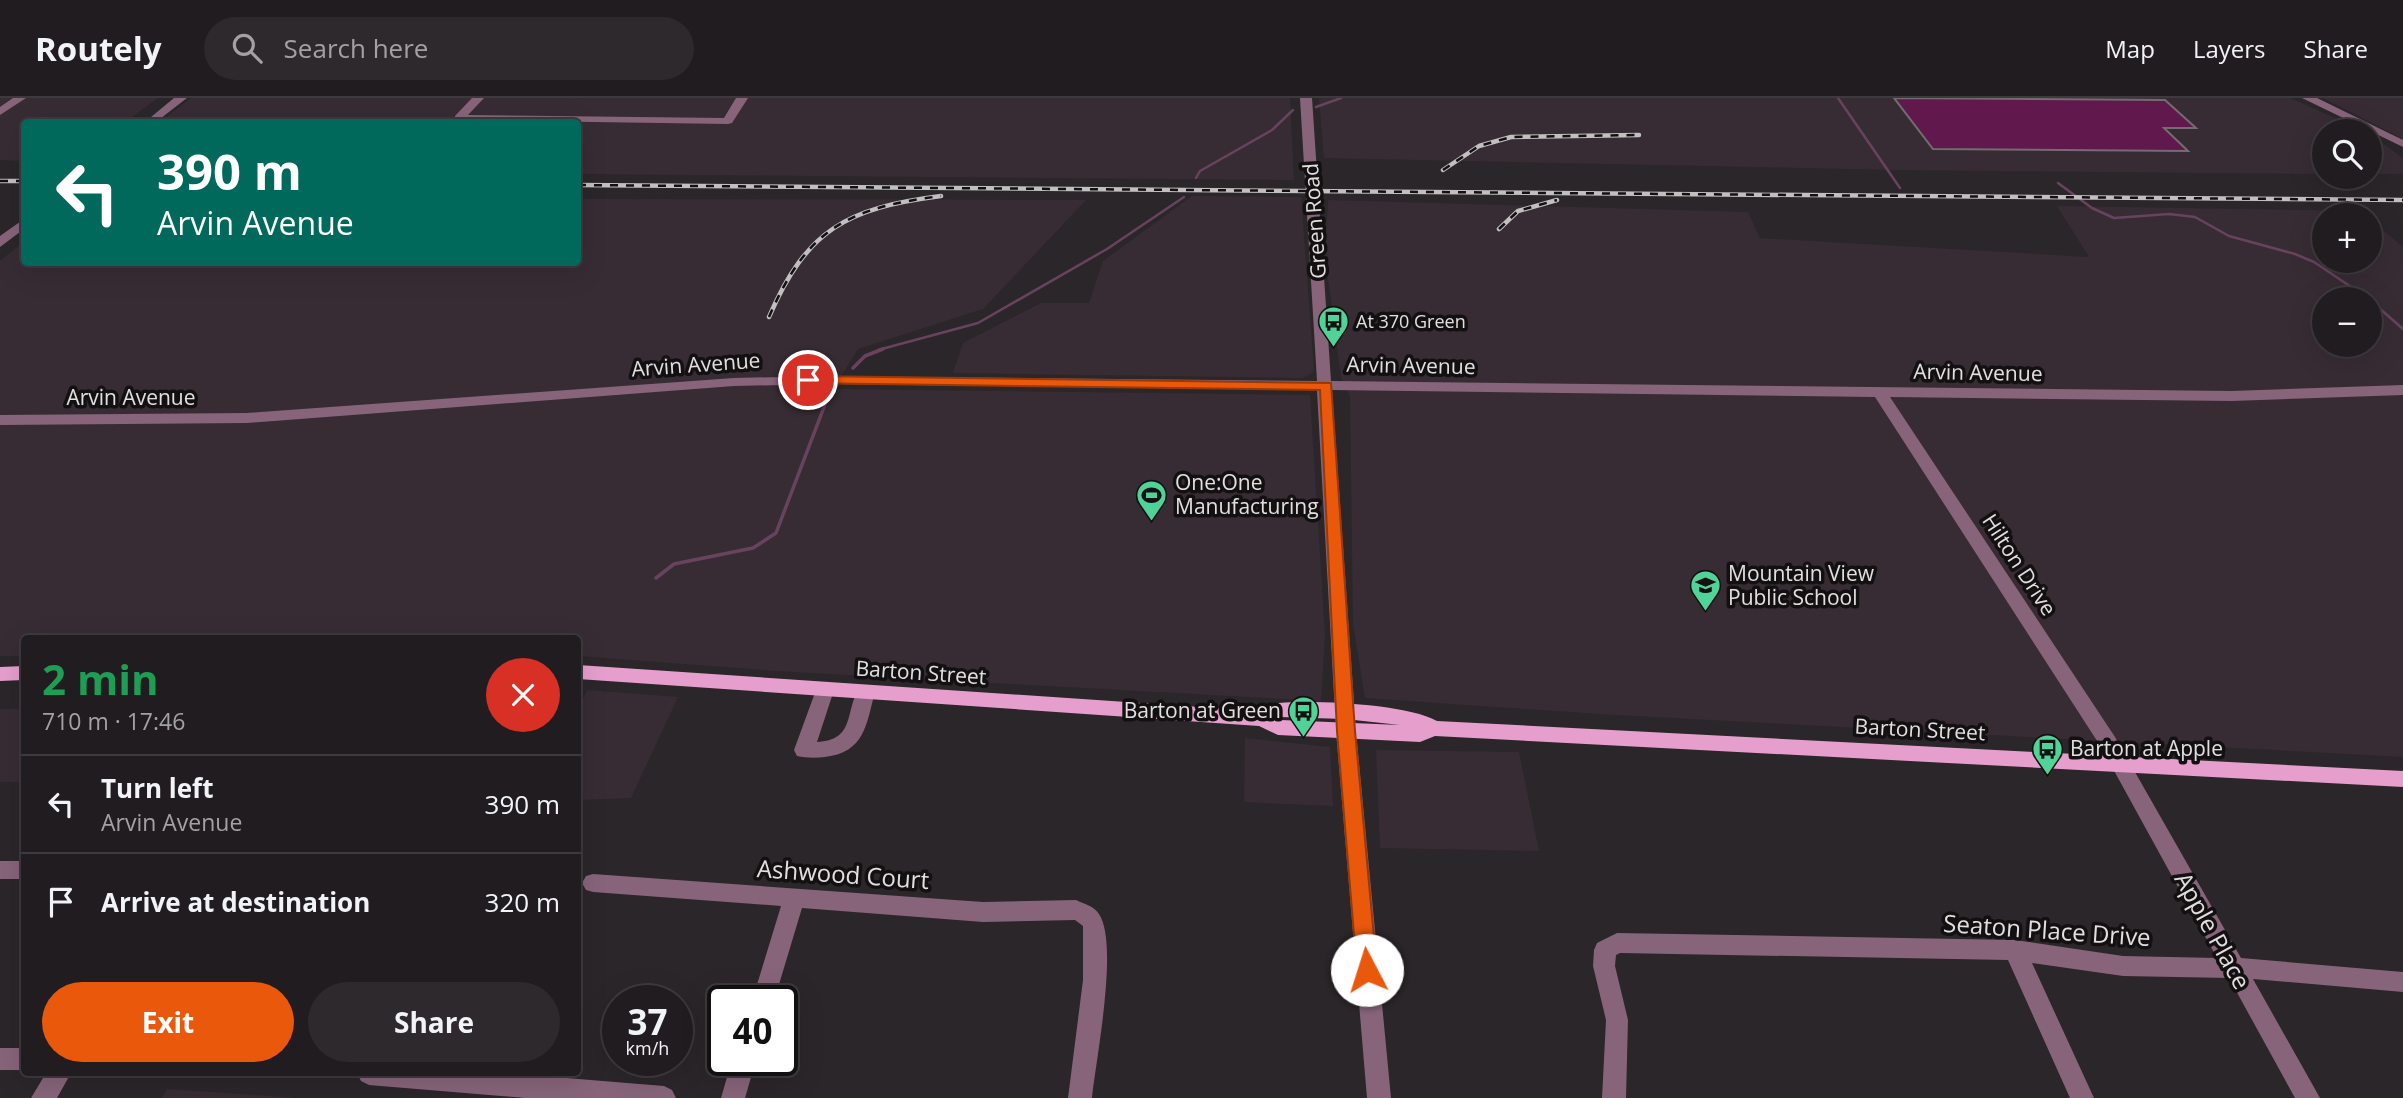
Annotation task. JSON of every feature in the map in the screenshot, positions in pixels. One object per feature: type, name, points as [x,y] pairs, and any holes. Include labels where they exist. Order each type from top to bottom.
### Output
[{"type":"main road","name":"Barton Street","points":[[581,671],[1262,719],[1278,727],[1346,722],[1420,734],[1434,728],[2403,779]]},
{"type":"main road","points":[[0,674],[21,673]]},
{"type":"street","points":[[0,112],[20,98]]},
{"type":"street","points":[[154,119],[181,98]]},
{"type":"street","points":[[478,98],[459,118],[549,119]]},
{"type":"street","points":[[581,119],[728,121],[742,98]]},
{"type":"street","name":"Green Road","points":[[1306,98],[1327,386],[1346,722],[1379,1098]]},
{"type":"street","points":[[2308,98],[2403,144]]},
{"type":"street","points":[[0,243],[21,226]]},
{"type":"street","name":"Arvin Avenue","points":[[0,420],[247,418],[747,381],[2232,396],[2403,390]]},
{"type":"street","name":"Hilton Drive","points":[[1880,393],[2108,742],[2119,763]]},
{"type":"street","points":[[825,690],[804,750],[844,747],[851,738],[866,692]]},
{"type":"street","name":"Apple Place","points":[[2119,763],[2308,1098]]},
{"type":"street","points":[[0,870],[21,870]]},
{"type":"street","name":"Ashwood Court","points":[[593,883],[983,912],[1076,910],[1087,915],[1095,925],[1096,968],[1080,1098]]},
{"type":"street","points":[[768,985],[795,897]]},
{"type":"street","name":"Seaton Place Drive","points":[[1614,1098],[1617,1020],[1604,966],[1605,950],[1617,943],[2015,950],[2123,966],[2233,968],[2403,982]]},
{"type":"street","points":[[2015,950],[2082,1098]]},
{"type":"street","points":[[0,1059],[21,1059]]},
{"type":"street","points":[[43,1098],[57,1076]]},
{"type":"street","points":[[401,1076],[613,1096],[664,1098]]},
{"type":"street","points":[[733,1098],[739,1076]]},
{"type":"shaded area","points":[[0,98],[158,98],[129,119],[21,119],[21,161],[0,160]]},
{"type":"shaded area","points":[[191,98],[1290,98],[1294,180],[581,174],[581,119],[164,119]]},
{"type":"shaded area","points":[[1319,98],[2290,98],[2337,119],[2312,119],[2312,174],[1899,170],[1324,158]]},
{"type":"shaded area","points":[[2323,98],[2403,98],[2403,140],[2382,128],[2382,119],[2364,119]]},
{"type":"shaded area","points":[[2382,143],[2403,158],[2403,174],[2382,174]]},
{"type":"shaded area","points":[[1192,196],[1301,197],[1314,369],[1312,373],[1303,378],[953,373],[963,343],[1041,303],[1089,303],[1103,261]]},
{"type":"shaded area","points":[[581,199],[1086,200],[983,309],[858,349],[833,389],[1310,395],[1325,635],[1321,701],[776,671],[581,656],[581,635],[21,635],[21,656],[0,656],[0,261],[21,244],[21,266],[581,266]]},
{"type":"shaded area","points":[[1328,200],[1748,212],[1760,238],[2089,257],[2057,206],[2312,210],[2312,273],[2382,273],[2382,229],[2403,247],[2403,757],[1599,714],[1365,698],[1353,624],[1350,396],[1341,377],[1325,256]]},
{"type":"shaded area","points":[[587,690],[678,697],[631,798],[581,800],[581,703]]},
{"type":"shaded area","points":[[0,709],[21,709],[21,782],[0,782]]},
{"type":"shaded area","points":[[1245,738],[1330,747],[1333,806],[1244,802]]},
{"type":"shaded area","points":[[1376,750],[1519,752],[1539,851],[1380,848]]},
{"type":"shaded area","points":[[167,1089],[299,1098],[162,1098]]},
{"type":"building","points":[[1894,98],[2165,100],[2196,128],[2164,128],[2188,151],[1933,149]]},
{"type":"waterway","points":[[1316,107],[1341,98]]},
{"type":"waterway","points":[[1838,98],[1900,188]]},
{"type":"waterway","points":[[1196,178],[1200,171],[1272,130],[1293,110]]},
{"type":"waterway","points":[[2058,183],[2092,208],[2114,218],[2169,214],[2195,217],[2229,236],[2314,262],[2351,287]]},
{"type":"waterway","points":[[878,350],[978,323],[1107,249],[1184,197]]},
{"type":"waterway","points":[[2382,311],[2403,329]]},
{"type":"waterway","points":[[853,368],[865,356],[883,349]]},
{"type":"waterway","points":[[656,578],[674,564],[753,548],[776,533],[829,394]]},
{"type":"railway","points":[[1443,170],[1479,146],[1511,137],[1639,135]]},
{"type":"railway","points":[[0,181],[21,181]]},
{"type":"railway","points":[[581,185],[2403,200]]},
{"type":"railway","points":[[769,317],[783,287],[799,263],[815,243],[834,228],[855,216],[880,208],[941,196]]},
{"type":"railway","points":[[1499,229],[1518,211],[1557,200]]},
{"type":"place","name":"At 370 Green","points":[[1333,349]]},
{"type":"place","name":"One:One Manufacturing","points":[[1152,522]]},
{"type":"place","name":"Mountain View Public School","points":[[1705,613]]},
{"type":"place","name":"Barton at Green","points":[[1304,738]]},
{"type":"place","name":"Barton at Apple","points":[[2047,776]]},
{"type":"route","points":[[808,380],[1327,386],[1346,731],[1367,970]]}]
